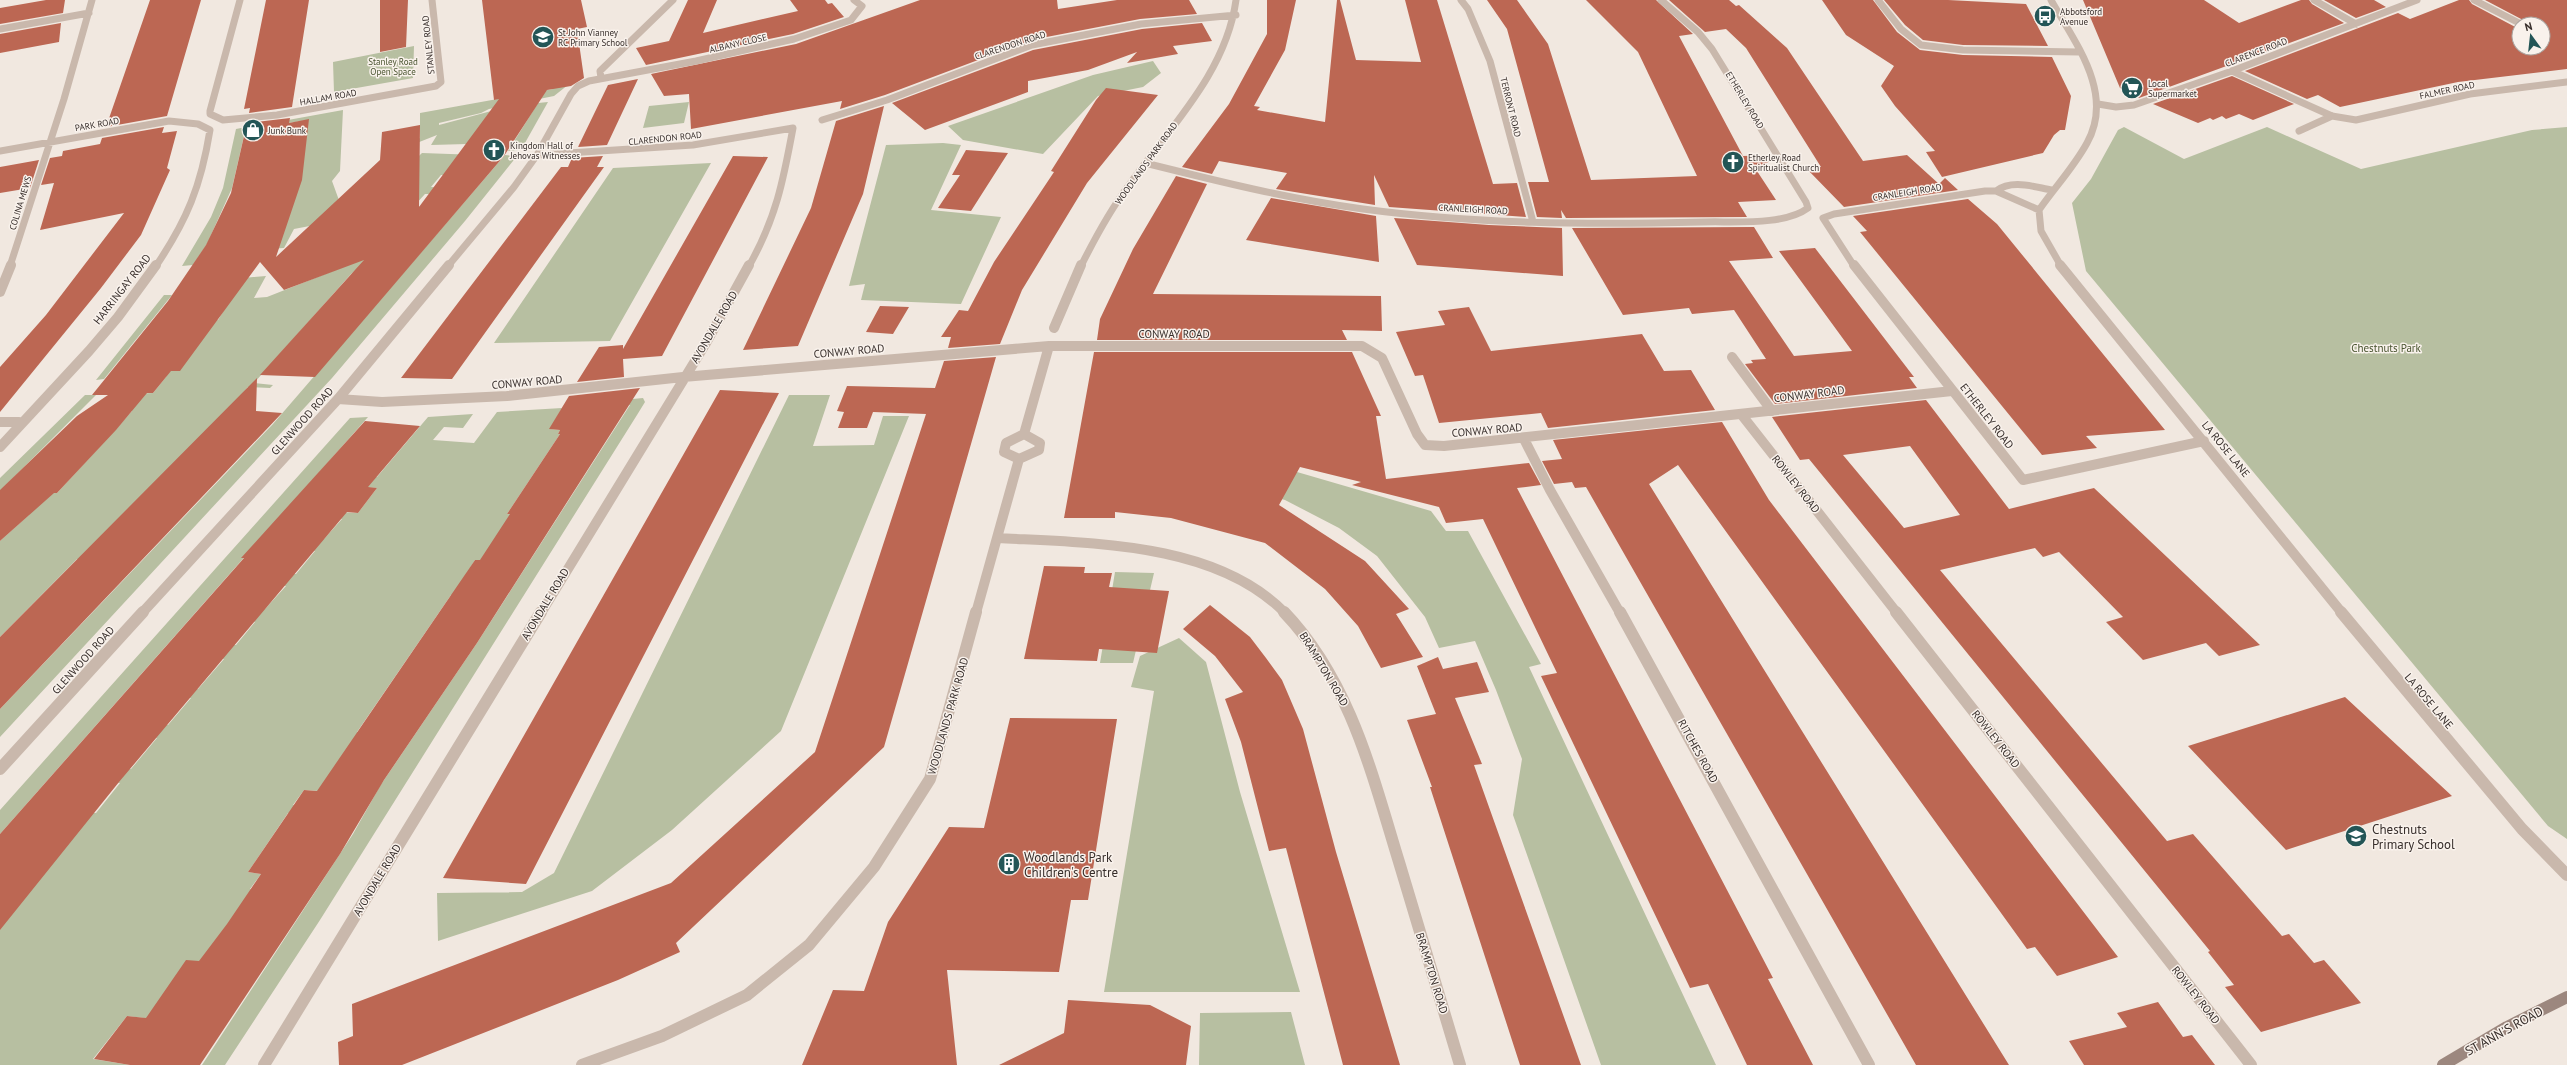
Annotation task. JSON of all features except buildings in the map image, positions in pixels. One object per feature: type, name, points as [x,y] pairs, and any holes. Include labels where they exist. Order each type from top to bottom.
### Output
[{"type":"main road","name":"ST ANN'S ROAD","points":[[2442,1065],[2507,1027],[2567,997]]},
{"type":"street","name":"COLINA MEWS","points":[[0,292],[15,255],[92,0]]},
{"type":"street","name":"HALLAM ROAD","points":[[240,0],[211,103],[210,114],[223,120],[261,116],[436,86]]},
{"type":"street","name":"STANLEY ROAD","points":[[432,0],[441,82],[436,86]]},
{"type":"street","points":[[601,78],[600,71],[674,0]]},
{"type":"street","name":"ALBANY CLOSE","points":[[601,78],[696,61],[794,39],[851,20],[862,6],[854,0]]},
{"type":"street","name":"WOODLANDS PARK ROAD","points":[[1054,328],[1080,269],[1111,213],[1145,163],[1221,58],[1236,15],[1236,0]]},
{"type":"street","name":"TERRONT ROAD","points":[[1461,0],[1468,9],[1490,61],[1533,222]]},
{"type":"street","name":"ETHERLEY ROAD","points":[[1661,0],[1712,49],[1806,202],[1808,208],[1804,212]]},
{"type":"street","points":[[1878,0],[1901,29],[1921,45],[1963,50],[2079,52]]},
{"type":"street","points":[[1996,191],[2039,210],[2052,190],[2084,148],[2093,128],[2098,104],[2096,91],[2079,52],[2051,0]]},
{"type":"street","points":[[2314,0],[2356,24]]},
{"type":"street","name":"CLARENCE ROAD","points":[[2098,104],[2116,107],[2134,105],[2232,71],[2417,0]]},
{"type":"street","points":[[2474,0],[2511,19]]},
{"type":"street","points":[[0,29],[89,13]]},
{"type":"street","name":"CLARENDON ROAD","points":[[822,120],[887,100],[1032,45],[1090,32],[1141,24],[1236,15]]},
{"type":"street","name":"FALMER ROAD","points":[[2232,71],[2332,116],[2356,120],[2470,94],[2567,82]]},
{"type":"street","name":"GLENWOOD ROAD","points":[[0,769],[338,399],[514,187],[537,155],[571,94],[578,86],[601,78]]},
{"type":"street","points":[[2299,131],[2332,116]]},
{"type":"street","name":"PARK ROAD","points":[[0,151],[168,120],[198,124]]},
{"type":"street","name":"HARRINGAY ROAD","points":[[0,447],[15,433],[19,422],[34,411],[59,384],[121,312],[157,266],[199,189],[210,130],[198,124]]},
{"type":"street","name":"CLARENDON ROAD","points":[[537,155],[692,145],[793,128]]},
{"type":"street","name":"AVONDALE ROAD","points":[[264,1065],[683,377],[706,343],[765,237],[782,189],[793,128]]},
{"type":"street","name":"CRANLEIGH ROAD","points":[[1145,163],[1313,201],[1418,216],[1533,222],[1670,223],[1783,218],[1804,212]]},
{"type":"street","name":"CRANLEIGH ROAD","points":[[1823,218],[1834,214],[1996,191],[2005,186],[2021,185],[2052,190]]},
{"type":"street","name":"LA ROSE LANE","points":[[2039,210],[2041,231],[2061,266],[2412,699],[2522,829],[2567,875]]},
{"type":"street","name":"ETHERLEY ROAD","points":[[1823,218],[1845,254],[2023,480],[2204,441]]},
{"type":"street","points":[[1024,434],[1040,443],[1039,450],[1019,460],[1004,452],[1006,443],[1024,434],[1048,346]]},
{"type":"street","name":"CONWAY ROAD","points":[[338,399],[382,402],[471,398],[683,377],[1048,346],[1362,346],[1382,358],[1417,434],[1425,445],[1444,446],[1524,439],[1952,391]]},
{"type":"street","points":[[1732,357],[1772,411]]},
{"type":"street","name":"ROWLEY ROAD","points":[[1741,414],[2251,1065]]},
{"type":"street","points":[[0,422],[19,422]]},
{"type":"street","name":"RITCHES ROAD","points":[[1524,439],[1550,490],[1657,676],[1869,1065]]},
{"type":"street","name":"WOODLANDS PARK ROAD","points":[[582,1065],[662,1036],[747,996],[809,945],[874,867],[930,779],[1019,460]]},
{"type":"street","name":"BRAMPTON ROAD","points":[[998,538],[1087,544],[1153,552],[1213,567],[1260,590],[1297,624],[1328,671],[1348,706],[1364,747],[1460,1065]]},
{"type":"green space","name":"Stanley Road Open Space","points":[[414,46],[413,78],[334,92],[333,62]]},
{"type":"green space","points":[[1153,61],[1161,73],[1143,87],[1098,96],[1043,154],[963,140],[948,126],[1093,75]]},
{"type":"green space","points":[[552,81],[573,81],[554,96],[489,109],[481,113],[439,123],[439,125],[517,104],[467,144],[431,145],[437,135],[384,156],[420,138],[420,113],[553,89]]},
{"type":"green space","points":[[548,102],[521,150],[508,151],[538,103]]},
{"type":"green space","points":[[689,102],[684,123],[643,128],[649,106]]},
{"type":"green space","points":[[343,110],[340,171],[332,181],[340,203],[370,203],[422,153],[478,155],[459,176],[441,175],[431,187],[448,188],[442,194],[425,194],[414,206],[432,207],[351,274],[254,383],[273,385],[270,388],[248,387],[101,561],[77,559],[0,637],[0,541],[29,515],[36,492],[57,493],[106,440],[96,429],[117,428],[132,411],[125,394],[153,393],[166,377],[185,322],[218,320],[243,278],[266,276],[254,298],[267,297],[343,267],[341,220],[294,229],[284,248],[267,249],[308,120],[276,125],[277,122]]},
{"type":"green space","points":[[246,127],[232,188],[207,244],[193,265],[182,266],[211,217],[223,188],[236,129]]},
{"type":"green space","name":"Chestnuts Park","points":[[2124,127],[2184,159],[2267,127],[2361,169],[2532,130],[2567,127],[2567,839],[2548,826],[2086,271],[2072,203],[2091,179],[2118,130]]},
{"type":"green space","points":[[943,143],[961,145],[931,210],[1001,217],[961,304],[861,300],[865,284],[849,286],[886,145]]},
{"type":"green space","points":[[505,155],[517,156],[465,221],[332,378],[0,737],[0,709],[273,424]]},
{"type":"green space","points":[[711,163],[610,341],[494,343],[613,168]]},
{"type":"green space","points":[[164,295],[172,295],[104,379],[96,380]]},
{"type":"green space","points":[[85,395],[96,395],[0,491],[0,478]]},
{"type":"green space","points":[[789,395],[830,395],[813,446],[874,445],[883,416],[909,416],[781,731],[672,830],[592,891],[438,941],[437,893],[522,892],[554,873]]},
{"type":"green space","points":[[643,398],[645,402],[637,415],[320,920],[225,1065],[202,1065],[353,834],[380,786],[477,643],[630,405],[591,403]]},
{"type":"green space","points":[[562,408],[550,429],[560,430],[558,434],[560,434],[507,514],[521,515],[490,561],[475,560],[463,579],[466,595],[451,595],[357,732],[374,733],[334,792],[304,790],[293,805],[323,808],[318,815],[288,813],[248,872],[261,874],[250,889],[268,891],[179,1022],[127,1016],[93,1059],[130,1065],[0,1065],[0,910],[66,811],[96,813],[120,783],[94,780],[105,767],[131,769],[157,738],[131,735],[142,723],[168,725],[191,698],[166,696],[172,688],[198,689],[224,659],[200,656],[210,644],[236,645],[255,622],[230,619],[265,609],[286,586],[260,584],[269,573],[296,574],[315,551],[290,549],[299,538],[324,539],[342,519],[322,511],[358,513],[377,488],[344,486],[352,476],[377,477],[428,417],[473,414],[463,428],[444,427],[433,440],[474,443],[497,412]]},
{"type":"green space","points":[[368,417],[0,834],[0,810],[350,418]]},
{"type":"green space","points":[[1273,465],[1431,511],[1446,531],[1468,531],[1541,664],[1529,667],[1716,1065],[1601,1065],[1513,815],[1522,759],[1496,690],[1475,641],[1439,648],[1425,617],[1377,556],[1339,528],[1285,500],[1195,476]]},
{"type":"green space","points":[[1115,572],[1154,573],[1133,663],[1100,663]]},
{"type":"green space","points":[[1179,638],[1206,662],[1240,792],[1300,992],[1104,992],[1154,691],[1131,687],[1140,656]]},
{"type":"green space","points":[[1291,1012],[1305,1065],[1199,1065],[1200,1013]]},
{"type":"place","name":"Abbotsford Avenue","points":[[2045,16]]},
{"type":"place","name":"St John Vianney RC Primary School","points":[[543,37]]},
{"type":"place","name":"Local Supermarket","points":[[2132,88]]},
{"type":"place","name":"Junk Bunk","points":[[253,130]]},
{"type":"place","name":"Kingdom Hall of Jehovas Witnesses","points":[[494,150]]},
{"type":"place","name":"Etherley Road Spiritualist Church","points":[[1733,162]]},
{"type":"place","name":"Chestnuts Primary School","points":[[2356,836]]},
{"type":"place","name":"Woodlands Park Children's Centre","points":[[1009,864]]}]
